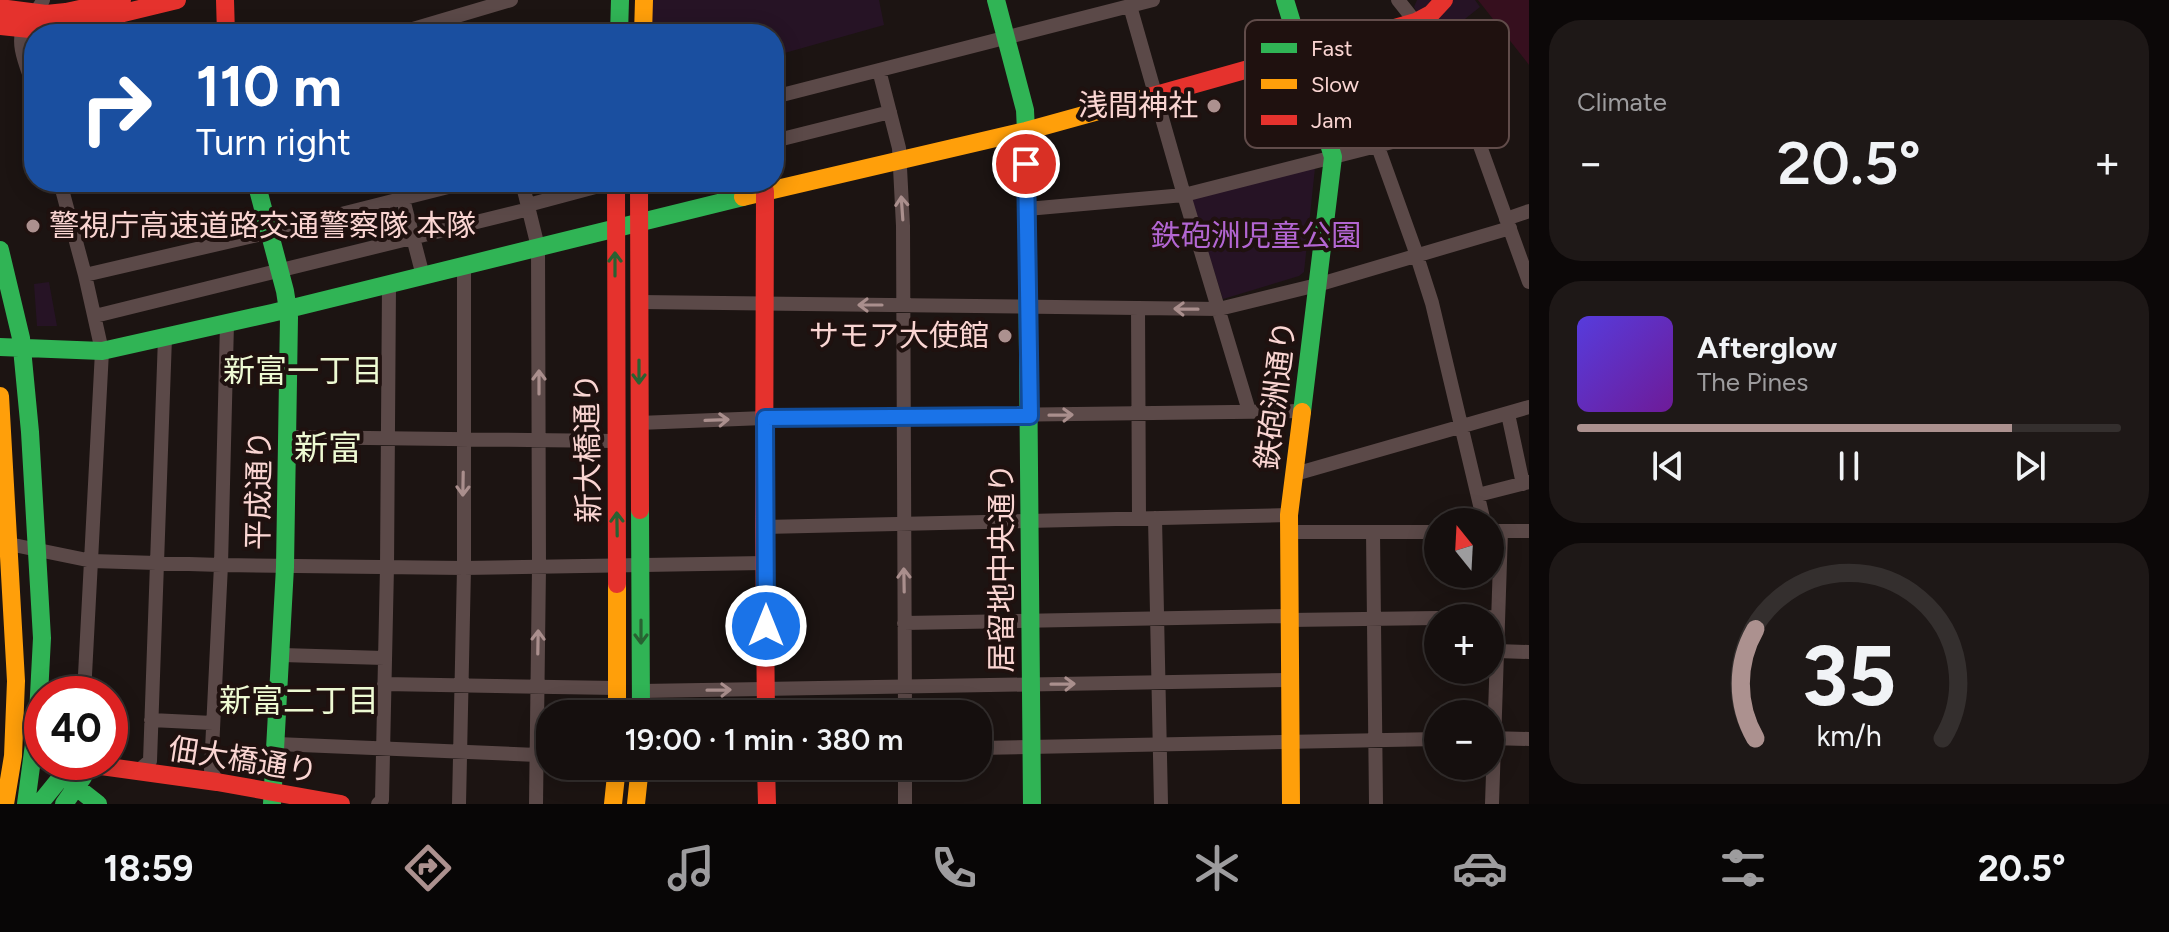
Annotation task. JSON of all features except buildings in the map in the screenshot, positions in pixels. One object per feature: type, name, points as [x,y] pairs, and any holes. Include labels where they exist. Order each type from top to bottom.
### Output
[{"type":"main road","points":[[0,8],[39,7],[66,12],[122,0]]},
{"type":"main road","points":[[111,24],[177,0]]},
{"type":"main road","points":[[225,0],[226,24]]},
{"type":"main road","points":[[619,24],[620,0]]},
{"type":"main road","points":[[643,24],[644,0]]},
{"type":"main road","name":"居留地中央通り","points":[[996,0],[1025,110],[1026,131],[1032,804]]},
{"type":"main road","name":"鉄砲洲通り","points":[[1285,0],[1291,20]]},
{"type":"main road","points":[[1420,20],[1431,14],[1444,0]]},
{"type":"main road","points":[[0,26],[22,29]]},
{"type":"main road","points":[[784,183],[899,161],[1026,131],[1245,70]]},
{"type":"main road","name":"鉄砲洲通り","points":[[1291,804],[1288,523],[1333,157],[1330,148]]},
{"type":"main road","name":"平成通り","points":[[259,192],[289,309],[285,567],[273,799]]},
{"type":"main road","name":"新大橋通り","points":[[615,192],[616,700]]},
{"type":"main road","name":"新大橋通り","points":[[639,192],[641,700]]},
{"type":"main road","points":[[32,676],[4,348],[102,351],[389,285],[640,223],[747,192]]},
{"type":"main road","points":[[764,192],[766,700]]},
{"type":"main road","points":[[0,250],[19,327],[26,378],[46,676]]},
{"type":"main road","points":[[0,396],[15,665],[15,736],[5,804]]},
{"type":"main road","points":[[0,564],[15,736]]},
{"type":"main road","points":[[41,676],[42,638]]},
{"type":"main road","name":"佃大橋通り","points":[[128,770],[217,782],[273,799],[341,804]]},
{"type":"main road","points":[[43,780],[49,803]]},
{"type":"main road","points":[[49,803],[62,780]]},
{"type":"main road","points":[[68,780],[78,792],[98,804]]},
{"type":"main road","points":[[0,797],[49,803],[80,780]]},
{"type":"main road","points":[[613,804],[616,780]]},
{"type":"main road","points":[[636,804],[639,780]]},
{"type":"main road","points":[[766,780],[767,804]]},
{"type":"street","points":[[784,94],[1153,0]]},
{"type":"street","points":[[1398,0],[1414,20]]},
{"type":"street","points":[[428,24],[500,1]]},
{"type":"street","points":[[1130,6],[1249,411]]},
{"type":"street","points":[[26,24],[39,7]]},
{"type":"street","points":[[24,26],[21,43],[24,53]]},
{"type":"street","points":[[879,70],[899,148],[904,246],[905,700]]},
{"type":"street","points":[[784,138],[890,112]]},
{"type":"street","points":[[1027,209],[1184,195],[1366,148]]},
{"type":"street","points":[[1378,148],[1432,303],[1481,508]]},
{"type":"street","points":[[1480,148],[1529,282]]},
{"type":"street","points":[[63,192],[102,351],[85,676]]},
{"type":"street","points":[[85,275],[430,192]]},
{"type":"street","points":[[524,192],[538,247],[537,700]]},
{"type":"street","points":[[95,316],[413,238],[580,192]]},
{"type":"street","points":[[403,199],[423,276]]},
{"type":"street","points":[[640,302],[1219,309],[1317,285],[1417,255],[1508,224],[1529,211]]},
{"type":"street","points":[[459,804],[464,568],[464,266]]},
{"type":"street","points":[[378,804],[382,800],[387,567],[389,285]]},
{"type":"street","points":[[1138,308],[1139,518]]},
{"type":"street","points":[[217,782],[211,770],[221,565],[227,323]]},
{"type":"street","points":[[138,771],[150,761],[165,337]]},
{"type":"street","points":[[1295,474],[1529,407]]},
{"type":"street","points":[[639,423],[765,418],[1302,411]]},
{"type":"street","points":[[1478,495],[1526,483],[1508,414]]},
{"type":"street","points":[[288,437],[615,441]]},
{"type":"street","points":[[1155,518],[1161,804]]},
{"type":"street","points":[[764,527],[1155,518],[1288,523],[1373,532],[1424,532]]},
{"type":"street","points":[[1504,531],[1529,531]]},
{"type":"street","points":[[1373,532],[1376,804]]},
{"type":"street","points":[[0,542],[92,561],[285,567],[464,568],[766,563]]},
{"type":"street","points":[[904,623],[1424,618]]},
{"type":"street","points":[[1504,651],[1529,652]]},
{"type":"street","points":[[282,655],[384,658]]},
{"type":"street","points":[[641,691],[1289,680]]},
{"type":"street","points":[[384,684],[616,688]]},
{"type":"street","points":[[151,720],[213,723]]},
{"type":"street","points":[[1504,738],[1529,739]]},
{"type":"street","points":[[992,748],[1424,739]]},
{"type":"street","points":[[277,744],[536,755]]},
{"type":"street","points":[[536,780],[536,804]]},
{"type":"street","points":[[905,780],[905,804]]},
{"type":"street","points":[[1492,780],[1492,804]]},
{"type":"green space","points":[[650,0],[879,0],[884,25],[784,53],[784,24],[650,24]]},
{"type":"green space","points":[[1417,0],[1475,0],[1480,7],[1464,20],[1422,20],[1414,7]]},
{"type":"green space","name":"鉄砲洲児童公園","points":[[1315,168],[1304,272],[1223,299],[1191,199]]},
{"type":"green space","points":[[49,282],[57,326],[37,326],[34,284]]},
{"type":"shaded area","points":[[1478,0],[1529,0],[1529,65],[1509,39],[1509,20],[1494,20]]},
{"type":"traffic: fast","points":[[619,24],[620,0]]},
{"type":"traffic: fast","points":[[996,0],[1025,110],[1026,131],[1032,804]]},
{"type":"traffic: fast","points":[[1285,0],[1291,20]]},
{"type":"traffic: fast","points":[[1302,412],[1333,157],[1330,148]]},
{"type":"traffic: fast","points":[[259,192],[289,317],[285,567],[272,804]]},
{"type":"traffic: fast","points":[[0,347],[102,351],[272,313],[743,197]]},
{"type":"traffic: fast","points":[[0,250],[21,338],[30,432],[42,638],[38,714],[26,804]]},
{"type":"traffic: fast","points":[[640,510],[641,700]]},
{"type":"traffic: fast","points":[[41,802],[59,780]]},
{"type":"traffic: fast","points":[[71,780],[98,804]]},
{"type":"traffic: fast","points":[[64,804],[81,780]]},
{"type":"traffic: slow","points":[[643,24],[644,0]]},
{"type":"traffic: slow","points":[[784,187],[1026,131],[1149,97]]},
{"type":"traffic: slow","points":[[743,197],[764,192]]},
{"type":"traffic: slow","points":[[0,396],[16,681],[13,756],[5,804]]},
{"type":"traffic: slow","points":[[1291,804],[1289,515],[1302,412]]},
{"type":"traffic: slow","points":[[617,584],[617,700]]},
{"type":"traffic: slow","points":[[613,804],[616,780]]},
{"type":"traffic: slow","points":[[636,804],[639,780]]},
{"type":"traffic: jam","points":[[0,8],[46,14],[122,0]]},
{"type":"traffic: jam","points":[[78,24],[177,0]]},
{"type":"traffic: jam","points":[[225,0],[226,24]]},
{"type":"traffic: jam","points":[[1420,20],[1431,14],[1444,0]]},
{"type":"traffic: jam","points":[[0,26],[24,28]]},
{"type":"traffic: jam","points":[[1149,97],[1245,70]]},
{"type":"traffic: jam","points":[[616,192],[617,584]]},
{"type":"traffic: jam","points":[[639,192],[640,510]]},
{"type":"traffic: jam","points":[[765,192],[766,700]]},
{"type":"traffic: jam","points":[[128,770],[341,804]]},
{"type":"traffic: jam","points":[[766,780],[767,804]]},
{"type":"place","name":"浅間神社","points":[[1214,106]]},
{"type":"place","name":"警視庁高速道路交通警察隊 本隊","points":[[33,226]]},
{"type":"place","name":"サモア大使館","points":[[1005,336]]},
{"type":"district","name":"新富一丁目","points":[[303,371]]},
{"type":"district","name":"新富","points":[[328,448]]},
{"type":"district","name":"新富二丁目","points":[[299,701]]},
{"type":"route","points":[[766,626],[765,418],[1030,416],[1026,164]]}]
